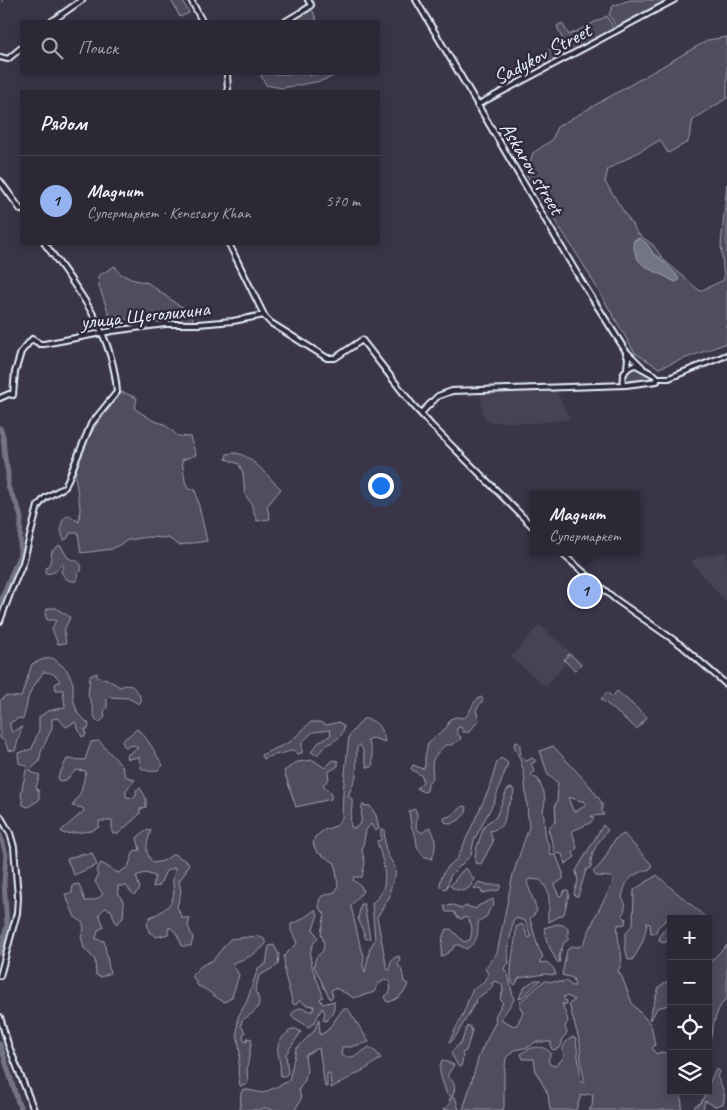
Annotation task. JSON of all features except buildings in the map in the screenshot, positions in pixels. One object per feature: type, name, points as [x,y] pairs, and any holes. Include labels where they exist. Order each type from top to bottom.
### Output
[{"type":"street","points":[[53,20],[82,0]]},
{"type":"street","points":[[191,0],[201,20]]},
{"type":"street","points":[[288,20],[311,5],[308,0]]},
{"type":"street","name":"Askarov street","points":[[416,0],[582,282],[625,350],[642,367],[658,378]]},
{"type":"street","name":"Sadykov Street","points":[[477,105],[674,0]]},
{"type":"street","points":[[0,57],[8,59],[20,49]]},
{"type":"street","points":[[227,75],[228,90]]},
{"type":"street","points":[[0,181],[20,209]]},
{"type":"street","points":[[0,621],[10,591],[23,563],[40,501],[64,487],[91,424],[117,392],[116,377],[104,333],[84,297],[47,245]]},
{"type":"street","points":[[229,245],[264,315],[271,323],[327,358],[335,358],[362,340],[412,404],[432,426],[530,524]]},
{"type":"street","name":"улица Щеголихина","points":[[0,398],[9,394],[13,396],[16,367],[21,352],[32,339],[40,344],[44,344],[165,324],[233,321],[264,315]]},
{"type":"street","points":[[611,386],[621,380],[624,375],[628,364],[625,350]]},
{"type":"street","points":[[421,413],[438,396],[452,391],[611,386],[655,382],[658,378],[669,378],[727,355]]},
{"type":"street","points":[[626,385],[622,380],[626,369],[636,365],[642,367]]},
{"type":"street","points":[[565,556],[615,599],[681,645],[727,685]]},
{"type":"street","points":[[0,816],[10,833],[14,848],[18,897],[14,924],[0,976]]},
{"type":"street","points":[[0,1017],[8,1044],[34,1110]]},
{"type":"shaded area","points":[[171,0],[182,0],[189,13],[180,17]]},
{"type":"shaded area","points":[[630,0],[666,0],[616,27],[609,14],[613,6]]},
{"type":"shaded area","points":[[312,9],[317,20],[289,20]]},
{"type":"shaded area","points":[[607,16],[614,29],[568,53],[557,26],[562,23],[569,35]]},
{"type":"shaded area","points":[[727,37],[727,98],[693,120],[688,142],[668,153],[660,140],[608,169],[605,182],[638,234],[653,245],[664,260],[700,291],[724,280],[721,245],[727,184],[727,343],[659,368],[635,353],[583,264],[526,174],[533,153],[552,140],[557,127],[708,40]]},
{"type":"shaded area","points":[[559,40],[564,51],[563,56],[541,68],[537,57],[555,46]]},
{"type":"shaded area","points":[[261,75],[337,75],[321,81],[282,88],[266,85]]},
{"type":"shaded area","points":[[115,266],[119,273],[131,279],[148,283],[178,305],[192,311],[193,322],[137,325],[118,315],[110,317],[99,286],[98,276]]},
{"type":"shaded area","points":[[636,367],[655,377],[655,381],[626,383],[624,380],[628,370]]},
{"type":"shaded area","points":[[556,391],[570,419],[536,423],[488,422],[483,415],[480,393]]},
{"type":"shaded area","points":[[122,392],[137,398],[135,409],[152,420],[164,424],[178,436],[190,437],[196,455],[182,460],[185,481],[188,489],[195,489],[207,541],[179,545],[168,538],[148,537],[128,540],[112,549],[81,553],[78,533],[70,533],[68,538],[64,540],[61,530],[63,519],[69,515],[79,522],[80,507],[75,476],[78,463],[96,425]]},
{"type":"shaded area","points":[[234,453],[253,461],[281,489],[267,506],[270,519],[257,521],[251,503],[245,495],[243,473],[239,464],[226,459],[227,454]]},
{"type":"shaded area","points":[[61,546],[68,558],[80,563],[82,568],[78,573],[76,581],[65,578],[61,571],[64,566],[61,564],[55,572],[45,573],[50,563],[52,551]]},
{"type":"shaded area","points":[[727,551],[727,603],[691,562],[697,558]]},
{"type":"shaded area","points":[[48,608],[56,608],[70,617],[64,631],[66,643],[58,644],[52,629],[56,620],[47,620],[45,613]]},
{"type":"shaded area","points":[[539,625],[583,663],[575,672],[565,664],[546,687],[511,657]]},
{"type":"shaded area","points":[[569,654],[581,664],[575,670],[564,660]]},
{"type":"shaded area","points":[[53,658],[67,670],[73,683],[73,699],[78,714],[89,724],[88,729],[85,729],[86,735],[82,737],[75,722],[66,727],[58,718],[52,719],[52,728],[41,752],[39,762],[30,770],[40,775],[36,787],[39,792],[39,800],[28,807],[23,805],[21,793],[27,766],[19,763],[18,753],[32,749],[39,729],[39,717],[48,711],[65,707],[63,690],[56,690],[55,684],[60,681],[55,675],[43,672],[29,694],[23,719],[19,718],[10,723],[12,732],[22,727],[15,751],[8,750],[5,741],[0,738],[0,701],[5,696],[21,697],[32,664],[44,659]]},
{"type":"shaded area","points":[[97,673],[97,677],[105,678],[120,687],[125,685],[132,686],[139,694],[141,701],[139,704],[128,698],[108,697],[107,708],[104,711],[105,717],[98,722],[94,716],[92,703],[88,696],[90,676]]},
{"type":"shaded area","points":[[617,691],[647,717],[637,729],[601,699],[607,692],[612,697]]},
{"type":"shaded area","points":[[481,697],[483,700],[476,710],[479,720],[469,732],[463,732],[461,727],[457,728],[457,734],[461,737],[460,740],[451,745],[445,745],[435,756],[432,762],[433,777],[428,783],[427,791],[423,792],[417,788],[423,782],[422,776],[411,769],[413,765],[423,769],[428,744],[447,727],[450,719],[467,716],[475,701]]},
{"type":"shaded area","points":[[363,719],[372,720],[378,726],[383,733],[385,742],[373,738],[367,740],[372,754],[372,767],[367,767],[362,748],[360,745],[357,747],[356,776],[348,796],[352,799],[351,827],[355,828],[361,823],[362,805],[370,806],[376,815],[379,829],[375,831],[371,824],[366,830],[362,851],[365,862],[362,877],[354,877],[353,880],[361,886],[363,891],[351,906],[364,955],[363,966],[365,973],[370,948],[375,940],[372,903],[382,890],[384,882],[384,866],[377,841],[381,840],[381,829],[384,829],[386,850],[396,871],[390,889],[390,896],[377,917],[387,969],[390,970],[391,961],[399,956],[400,961],[398,964],[402,971],[404,982],[408,984],[401,995],[389,1002],[386,1001],[385,996],[390,992],[389,981],[386,979],[377,985],[375,992],[353,998],[335,988],[331,990],[333,996],[330,999],[314,966],[316,957],[323,951],[324,943],[321,933],[325,914],[319,908],[319,900],[322,896],[335,892],[338,887],[335,863],[317,852],[313,844],[315,837],[324,830],[336,826],[342,818],[349,736]]},
{"type":"shaded area","points":[[311,722],[327,725],[339,722],[344,726],[342,734],[317,755],[311,752],[319,742],[331,735],[330,730],[313,732],[302,742],[302,753],[298,754],[293,750],[264,759],[261,755],[290,742]]},
{"type":"shaded area","points":[[137,729],[148,741],[163,765],[158,770],[150,771],[141,768],[139,757],[128,759],[127,755],[138,748],[134,745],[126,747],[122,741]]},
{"type":"shaded area","points":[[99,741],[122,766],[125,776],[135,780],[126,790],[126,797],[134,798],[136,790],[140,788],[146,798],[146,807],[140,809],[140,814],[118,834],[112,833],[112,821],[99,821],[99,827],[91,831],[64,834],[61,831],[84,811],[83,808],[72,806],[81,792],[86,771],[76,770],[66,780],[59,781],[58,777],[67,759],[85,760],[91,742]]},
{"type":"shaded area","points":[[518,742],[520,745],[520,752],[523,758],[527,761],[532,758],[535,760],[531,764],[535,772],[531,773],[532,776],[538,779],[544,793],[543,811],[546,839],[551,855],[556,855],[563,873],[563,879],[554,885],[559,896],[565,890],[568,890],[569,894],[564,914],[549,922],[548,891],[540,880],[529,879],[527,882],[537,911],[530,919],[543,957],[540,963],[546,962],[550,964],[556,975],[545,974],[519,978],[515,985],[512,983],[511,969],[516,927],[522,924],[529,938],[531,937],[525,921],[516,918],[513,920],[509,963],[505,966],[504,970],[508,974],[514,1000],[502,1017],[502,1020],[514,1026],[517,1025],[523,1012],[520,1002],[544,981],[566,981],[575,986],[573,978],[562,975],[567,950],[572,946],[583,945],[614,881],[611,877],[596,876],[593,872],[602,863],[615,839],[624,834],[652,865],[650,869],[630,878],[625,886],[622,898],[625,906],[622,915],[626,919],[625,924],[618,925],[621,960],[618,971],[632,1003],[651,1025],[655,1045],[652,1048],[656,1054],[661,1052],[667,1053],[667,1095],[680,1095],[681,1110],[589,1110],[592,1106],[593,1094],[581,1095],[576,1110],[550,1110],[548,1094],[536,1072],[534,1059],[523,1059],[521,1054],[532,1048],[543,1048],[550,1052],[548,1060],[554,1066],[564,1056],[564,1045],[573,1037],[576,1039],[581,1082],[585,1083],[580,1043],[569,1004],[575,1000],[567,996],[563,997],[567,1003],[565,1005],[562,1003],[568,1021],[565,1027],[567,1033],[562,1039],[560,1048],[553,1050],[551,1042],[535,1042],[529,1047],[514,1050],[506,1058],[503,1110],[463,1110],[480,1053],[496,1021],[495,1016],[503,1002],[500,999],[503,991],[502,984],[495,981],[492,983],[493,987],[476,999],[456,1036],[449,1042],[472,990],[483,983],[488,974],[485,968],[497,953],[513,874],[529,827],[524,773],[514,743]]},
{"type":"shaded area","points":[[553,746],[590,786],[602,803],[604,815],[591,816],[594,819],[590,823],[572,831],[577,848],[573,853],[575,857],[565,864],[562,854],[555,853],[548,828],[556,821],[555,804],[557,802],[558,783],[548,775],[540,751]],"holes":[[[568,797],[585,802],[585,805],[577,811],[573,811]]]},
{"type":"shaded area","points":[[501,758],[508,763],[494,802],[474,840],[471,855],[450,876],[447,888],[443,889],[440,886],[440,882],[443,874],[457,859],[489,789],[497,762]]},
{"type":"shaded area","points":[[313,760],[325,768],[333,760],[338,761],[338,766],[328,772],[329,779],[323,785],[331,793],[331,799],[296,807],[284,771],[297,762]]},
{"type":"shaded area","points":[[511,788],[514,790],[504,822],[500,827],[490,831],[493,842],[481,864],[475,863],[476,850],[483,829],[487,823],[496,817],[507,790]]},
{"type":"shaded area","points":[[463,806],[467,807],[466,813],[459,820],[451,824],[445,822],[444,818],[450,816]]},
{"type":"shaded area","points":[[415,809],[417,814],[416,828],[422,833],[430,827],[434,835],[435,847],[432,859],[423,856],[417,846],[409,811]]},
{"type":"shaded area","points":[[603,825],[608,830],[595,847],[591,867],[586,870],[578,896],[575,896],[574,893],[578,881],[576,871]]},
{"type":"shaded area","points":[[151,830],[147,851],[153,863],[163,861],[174,854],[189,863],[179,881],[181,892],[177,907],[182,918],[190,918],[188,926],[193,938],[191,946],[182,946],[176,933],[169,927],[168,934],[157,937],[149,932],[147,923],[150,917],[169,905],[174,892],[175,868],[166,871],[159,886],[153,887],[155,876],[145,873],[136,876],[140,889],[134,895],[126,886],[118,886],[118,893],[124,903],[123,918],[116,924],[111,910],[105,908],[99,914],[104,927],[98,930],[96,939],[104,941],[110,973],[101,977],[96,975],[95,960],[84,948],[81,936],[84,930],[83,923],[75,917],[65,894],[72,893],[73,885],[79,884],[85,901],[99,898],[103,894],[95,882],[98,875],[96,871],[101,863],[118,873],[128,867],[134,851],[140,850],[137,838],[144,831]]},
{"type":"shaded area","points":[[84,853],[85,855],[92,853],[97,865],[74,875],[67,859]]},
{"type":"shaded area","points":[[466,868],[474,879],[470,887],[464,891],[450,886],[462,871]]},
{"type":"shaded area","points":[[657,875],[703,915],[667,915],[667,919],[657,928],[656,933],[651,933],[650,924],[647,923],[640,947],[632,960],[628,960],[625,937],[633,925],[634,890]]},
{"type":"shaded area","points":[[479,882],[489,885],[501,885],[499,890],[482,893],[481,890],[474,888]]},
{"type":"shaded area","points":[[493,899],[494,905],[489,910],[487,916],[478,922],[477,934],[473,944],[466,949],[455,945],[452,950],[441,957],[443,935],[447,929],[451,929],[464,942],[470,940],[472,931],[466,917],[461,919],[454,912],[446,912],[444,906],[454,905],[461,909],[466,906],[476,909],[478,906]]},
{"type":"shaded area","points":[[361,904],[364,904],[370,938],[366,939],[358,918]]},
{"type":"shaded area","points":[[315,910],[318,915],[313,929],[318,938],[311,952],[312,967],[323,997],[320,999],[323,1004],[334,1001],[334,1009],[327,1021],[323,1020],[325,1013],[322,1008],[314,1023],[309,1027],[291,1016],[299,1008],[313,1011],[314,1006],[306,1005],[301,1001],[296,1005],[293,1004],[285,975],[284,956],[297,943],[291,930],[291,924]]},
{"type":"shaded area","points":[[557,924],[563,925],[568,929],[568,940],[564,942],[559,957],[560,962],[557,962],[547,942],[544,928]]},
{"type":"shaded area","points":[[667,926],[667,941],[664,943],[659,941],[660,935]]},
{"type":"shaded area","points":[[258,936],[264,939],[266,944],[250,956],[232,963],[239,975],[232,997],[225,1002],[198,986],[192,975],[201,966],[213,960],[230,939]]},
{"type":"shaded area","points":[[274,945],[279,955],[278,965],[259,976],[255,991],[259,1001],[257,1008],[242,1020],[241,1026],[245,1032],[243,1036],[244,1041],[247,1042],[247,1038],[252,1039],[247,1068],[248,1082],[246,1085],[240,1086],[238,1071],[240,1052],[237,1033],[238,1017],[247,1001],[258,968],[266,964],[269,946]]},
{"type":"shaded area","points":[[727,945],[727,998],[716,1015],[712,1029],[712,976],[712,960]]},
{"type":"shaded area","points":[[536,980],[541,980],[519,999],[525,987]]},
{"type":"shaded area","points":[[667,981],[667,1006],[657,1008],[651,1020],[649,1019],[659,987]]},
{"type":"shaded area","points":[[343,1009],[348,1009],[369,1042],[342,1047],[341,1055],[352,1057],[369,1047],[381,1058],[369,1067],[331,1088],[330,1073],[327,1074],[327,1087],[325,1087],[319,1048],[305,1055],[307,1070],[305,1080],[299,1089],[301,1099],[295,1110],[264,1108],[260,1110],[240,1110],[243,1089],[263,1093],[289,1081],[296,1049],[314,1031],[319,1019],[320,1035],[327,1031]]},
{"type":"shaded area","points":[[467,1026],[470,1026],[472,1031],[466,1051],[462,1053],[461,1067],[458,1066],[451,1053],[462,1041]]},
{"type":"shaded area","points":[[292,1029],[301,1032],[286,1054],[288,1073],[285,1076],[281,1076],[278,1044]]},
{"type":"shaded area","points":[[442,1060],[454,1065],[447,1076],[454,1085],[452,1097],[446,1093],[441,1076],[440,1064]]},
{"type":"shaded area","points":[[716,1069],[720,1071],[717,1076],[724,1093],[723,1104],[715,1106],[705,1101],[703,1109],[705,1110],[694,1110],[704,1095],[712,1095],[712,1078]]},
{"type":"shaded area","points":[[455,1097],[459,1110],[443,1110],[451,1103],[449,1099]]},
{"type":"water","points":[[640,238],[647,244],[654,255],[659,257],[676,274],[679,280],[676,282],[671,280],[640,262],[633,245],[634,240]]},
{"type":"waterway","points":[[0,3],[3,0]]},
{"type":"waterway","points":[[0,428],[3,436],[8,487],[21,518],[20,554],[0,602]]},
{"type":"waterway","points":[[0,835],[6,854],[4,882],[7,925],[0,953]]},
{"type":"waterway","points":[[0,1044],[22,1110]]},
{"type":"place","name":"Magnum","points":[[585,591]]}]
